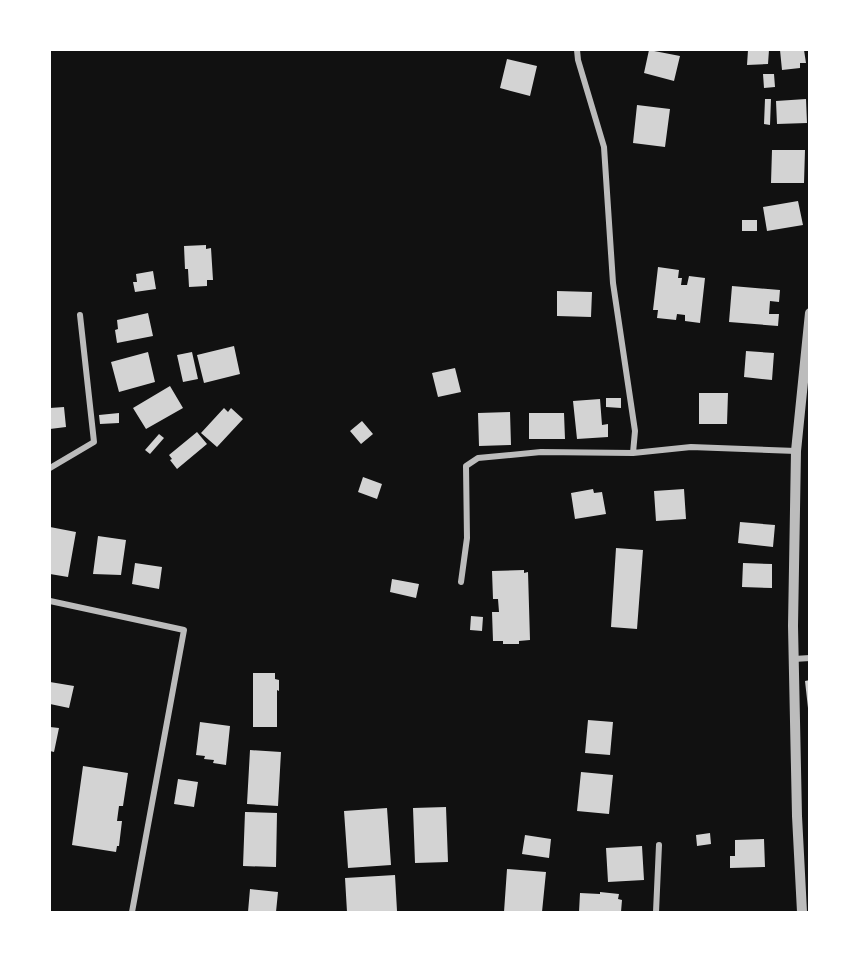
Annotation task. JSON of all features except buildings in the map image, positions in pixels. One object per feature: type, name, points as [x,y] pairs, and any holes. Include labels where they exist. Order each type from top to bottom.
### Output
[{"type":"street","points":[[577,50],[604,147],[613,283],[635,431],[633,453]]},
{"type":"street","points":[[802,912],[797,816],[794,659],[796,451],[810,313]]},
{"type":"street","points":[[50,468],[94,442],[80,315]]},
{"type":"street","points":[[462,582],[467,538],[466,466],[478,458],[541,452],[633,453],[691,447],[796,451]]},
{"type":"street","points":[[50,600],[184,630],[132,912]]},
{"type":"street","points":[[794,659],[810,658]]},
{"type":"street","points":[[797,816],[810,815]]},
{"type":"street","points":[[656,912],[659,845]]}]
